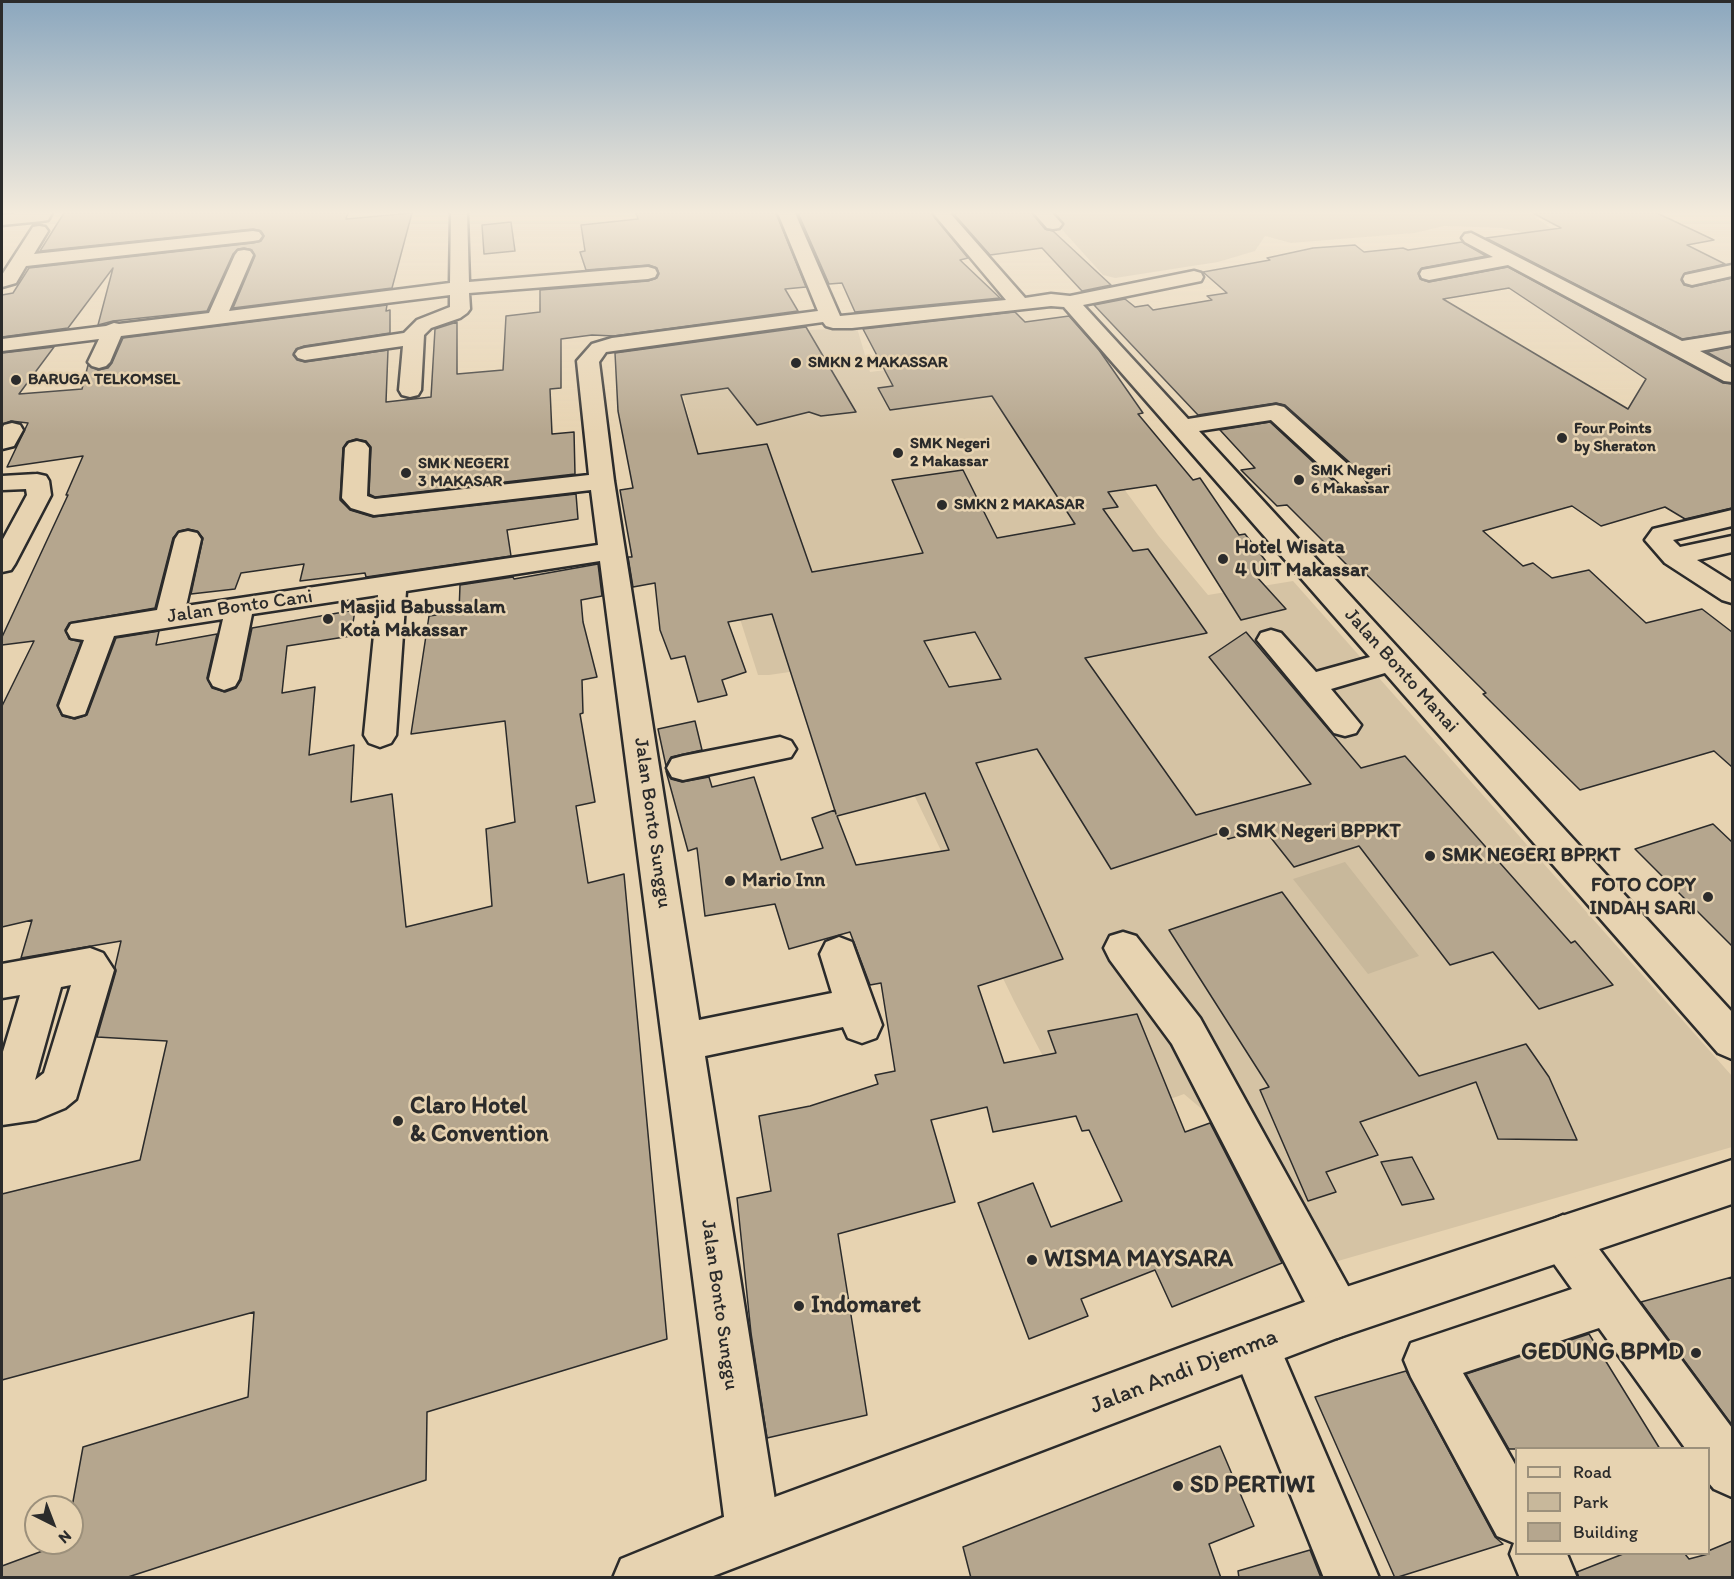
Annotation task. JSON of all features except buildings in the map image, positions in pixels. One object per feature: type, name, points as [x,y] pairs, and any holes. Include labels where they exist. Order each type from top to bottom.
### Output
[{"type":"street","points":[[216,319],[230,287]]},
{"type":"street","points":[[2,345],[114,329],[216,319],[476,287]]},
{"type":"street","points":[[819,287],[833,322],[840,323],[1051,300],[1070,302],[1146,287]]},
{"type":"street","points":[[1005,287],[1020,304]]},
{"type":"street","points":[[1562,287],[1732,376]]},
{"type":"street","points":[[410,390],[414,333],[424,324],[458,312],[459,288]]},
{"type":"street","name":"Jalan Bonto Manai","points":[[1070,302],[1732,1040]]},
{"type":"street","name":"Jalan Bonto Sunggu","points":[[753,1533],[682,1042],[665,772],[613,551],[588,361],[599,348],[829,315]]},
{"type":"street","points":[[2,356],[95,354],[114,329]]},
{"type":"street","points":[[305,354],[414,338]]},
{"type":"street","points":[[1680,348],[1732,339]]},
{"type":"street","points":[[1182,426],[1275,412],[1354,483]]},
{"type":"street","points":[[357,448],[354,498],[366,505],[385,507],[602,481]]},
{"type":"street","points":[[2,483],[37,481],[39,495],[2,564]]},
{"type":"street","points":[[1730,590],[1674,557],[1658,540],[1662,535],[1732,518]]},
{"type":"street","points":[[169,618],[188,539]]},
{"type":"street","points":[[1674,557],[1732,544]]},
{"type":"street","name":"Jalan Bonto Cani","points":[[74,706],[92,629],[238,609],[613,551]]},
{"type":"street","points":[[380,735],[393,584]]},
{"type":"street","points":[[224,680],[238,609]]},
{"type":"street","points":[[1271,640],[1345,725]]},
{"type":"street","points":[[1310,684],[1392,661]]},
{"type":"street","points":[[665,772],[780,748]]},
{"type":"street","points":[[1123,948],[1186,1031],[1337,1314]]},
{"type":"street","points":[[682,1042],[859,1016],[839,954]]},
{"type":"street","points":[[2,981],[46,974],[4,1104]]},
{"type":"street","name":"Jalan Andi Djemma","points":[[640,1578],[753,1533],[1337,1314],[1732,1182]]},
{"type":"street","points":[[1563,1238],[1732,1471]]},
{"type":"street","points":[[1515,1515],[1428,1360],[1608,1301]]},
{"type":"street","points":[[1255,1346],[1353,1578]]},
{"type":"street","points":[[1538,1555],[1550,1578]]},
{"type":"shaded area","name":"SMK Negeri BPPKT","points":[[857,328],[870,372],[932,364],[1031,363],[1158,535],[1208,595],[1293,581],[1732,1076],[1732,1147],[1338,1261],[1293,1259],[1216,1121],[1184,1094],[1082,1131],[1014,1001],[850,663],[758,675],[732,594],[671,345],[785,331]]},
{"type":"green space","points":[[1345,862],[1419,956],[1368,974],[1293,879]]},
{"type":"place","name":"SMKN 2 MAKASSAR","points":[[796,363]]},
{"type":"place","name":"BARUGA TELKOMSEL","points":[[16,380]]},
{"type":"place","name":"Four Points by Sheraton","points":[[1562,438]]},
{"type":"place","name":"SMK Negeri 2 Makassar","points":[[898,453]]},
{"type":"place","name":"SMK NEGERI 3 MAKASAR","points":[[406,473]]},
{"type":"place","name":"SMK Negeri 6 Makassar","points":[[1299,480]]},
{"type":"place","name":"SMKN 2 MAKASAR","points":[[942,505]]},
{"type":"place","name":"Hotel Wisata 4 UIT Makassar","points":[[1223,559]]},
{"type":"place","name":"Masjid Babussalam Kota Makassar","points":[[328,619]]},
{"type":"place","name":"SMK Negeri BPPKT","points":[[1224,832]]},
{"type":"place","name":"SMK NEGERI BPPKT","points":[[1430,856]]},
{"type":"place","name":"Mario Inn","points":[[730,881]]},
{"type":"place","name":"FOTO COPY INDAH SARI","points":[[1708,897]]},
{"type":"place","name":"Claro Hotel & Convention","points":[[398,1121]]},
{"type":"place","name":"WISMA MAYSARA","points":[[1032,1260]]},
{"type":"place","name":"Indomaret","points":[[799,1306]]},
{"type":"place","name":"GEDUNG BPMD","points":[[1696,1353]]},
{"type":"place","name":"SD PERTIWI","points":[[1178,1486]]}]
